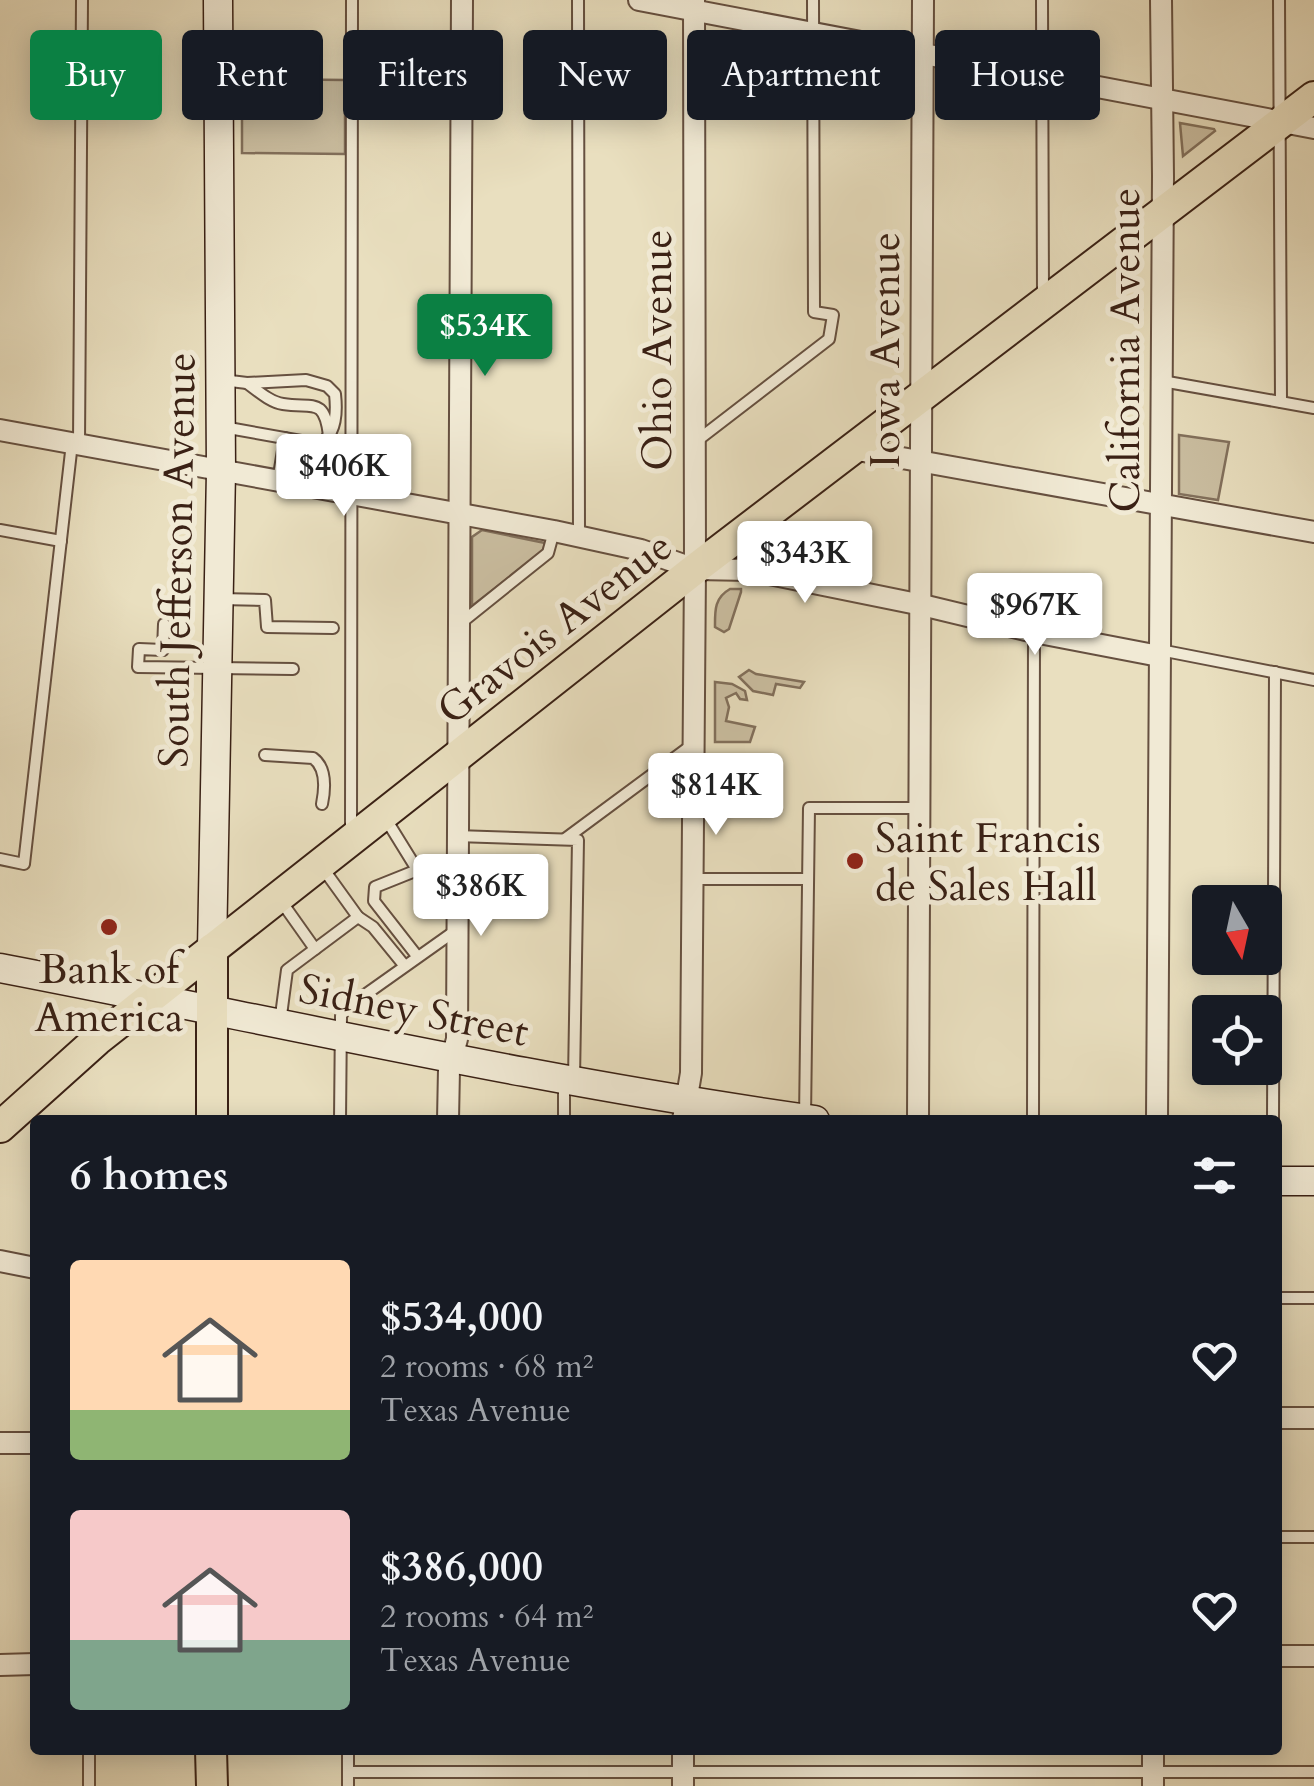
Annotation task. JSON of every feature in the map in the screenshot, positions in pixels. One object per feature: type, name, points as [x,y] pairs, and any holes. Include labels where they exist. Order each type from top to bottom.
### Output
[{"type":"main road","name":"South Jefferson Avenue","points":[[212,1115],[222,427],[234,382],[218,0]]},
{"type":"main road","name":"Gravois Avenue","points":[[5,1117],[151,997],[695,569],[1314,97]]},
{"type":"main road","name":"Sidney Street","points":[[0,968],[569,1078],[685,1110],[752,1115]]},
{"type":"main road","points":[[1282,1181],[1314,1181]]},
{"type":"main road","points":[[212,1755],[212,1786]]},
{"type":"street","points":[[448,1115],[448,1078],[457,1039],[462,0]]},
{"type":"street","points":[[639,0],[694,5],[801,30]]},
{"type":"street","name":"Iowa Avenue","points":[[918,1115],[922,0]]},
{"type":"street","name":"California Avenue","points":[[1157,1115],[1161,0]]},
{"type":"street","name":"Ohio Avenue","points":[[685,1110],[691,1072],[694,5]]},
{"type":"street","points":[[915,53],[935,56]]},
{"type":"street","points":[[1100,87],[1314,128]]},
{"type":"street","points":[[0,430],[554,531],[641,550],[695,569],[750,570],[922,604],[1034,632],[1159,653]]},
{"type":"street","points":[[852,449],[1314,532]]},
{"type":"street","points":[[0,1261],[30,1267]]},
{"type":"street","points":[[1282,1418],[1314,1418]]},
{"type":"street","points":[[0,1443],[30,1444]]},
{"type":"street","points":[[1282,1656],[1314,1656]]},
{"type":"street","points":[[0,1664],[30,1664]]},
{"type":"lane","points":[[0,858],[24,864],[76,444],[82,0]]},
{"type":"lane","points":[[352,0],[352,842]]},
{"type":"lane","points":[[578,0],[578,537]]},
{"type":"lane","points":[[813,0],[814,30]]},
{"type":"lane","points":[[1042,0],[1042,30]]},
{"type":"lane","points":[[1279,0],[1282,402]]},
{"type":"lane","points":[[693,443],[829,339],[834,316],[814,312],[814,120]]},
{"type":"lane","points":[[1042,120],[1044,304]]},
{"type":"lane","points":[[222,427],[318,444],[329,436],[336,414],[335,394],[327,386],[306,380],[234,382]]},
{"type":"lane","points":[[1161,381],[1314,408]]},
{"type":"lane","points":[[234,382],[279,404],[319,407],[329,436]]},
{"type":"lane","points":[[278,481],[285,438]]},
{"type":"lane","points":[[0,530],[61,542]]},
{"type":"lane","points":[[459,624],[548,553],[554,531]]},
{"type":"lane","points":[[220,599],[265,600],[268,628],[333,628]]},
{"type":"lane","points":[[164,624],[163,650],[139,650],[138,668],[294,669]]},
{"type":"lane","points":[[1033,1115],[1034,632]]},
{"type":"lane","points":[[1159,653],[1314,680]]},
{"type":"lane","points":[[1273,1115],[1274,672]]},
{"type":"lane","points":[[564,840],[693,744]]},
{"type":"lane","points":[[265,755],[313,758],[319,762],[323,768],[322,804]]},
{"type":"lane","points":[[805,1115],[809,808],[920,808]]},
{"type":"lane","points":[[384,816],[418,871],[432,885],[456,888]]},
{"type":"lane","points":[[456,836],[578,840],[565,1115]]},
{"type":"lane","points":[[321,866],[358,917],[373,927],[404,965]]},
{"type":"lane","points":[[416,956],[376,904],[372,893],[381,883],[418,871]]},
{"type":"lane","points":[[691,880],[808,880]]},
{"type":"lane","points":[[279,898],[315,949]]},
{"type":"lane","points":[[280,1024],[288,970],[358,917]]},
{"type":"lane","points":[[340,1115],[341,1016],[416,956],[456,930]]},
{"type":"lane","points":[[1282,1298],[1314,1298]]},
{"type":"lane","points":[[1282,1537],[1314,1537]]},
{"type":"lane","points":[[89,1755],[89,1786]]},
{"type":"lane","points":[[348,1755],[348,1786]]},
{"type":"lane","points":[[348,1772],[683,1769],[1153,1779],[1314,1772]]},
{"type":"lane","points":[[1268,1772],[1268,1786]]},
{"type":"shaded area","points":[[323,80],[343,80],[345,154],[242,153],[242,120],[323,120]]},
{"type":"shaded area","points":[[1180,123],[1214,129],[1215,131],[1183,156]]},
{"type":"shaded area","points":[[1179,435],[1229,442],[1218,500],[1179,494]]},
{"type":"shaded area","points":[[482,530],[545,543],[543,551],[472,606],[472,537]]},
{"type":"shaded area","points":[[730,589],[741,592],[729,629],[724,632],[715,627],[716,610],[721,596]]},
{"type":"shaded area","points":[[749,670],[804,682],[800,688],[776,684],[773,695],[753,691],[739,677]]},
{"type":"shaded area","points":[[715,682],[745,691],[747,700],[736,693],[726,698],[726,721],[755,727],[750,742],[715,742]]},
{"type":"place","name":"Saint Francis de Sales Hall","points":[[855,861]]},
{"type":"place","name":"Bank of America","points":[[109,927]]}]
